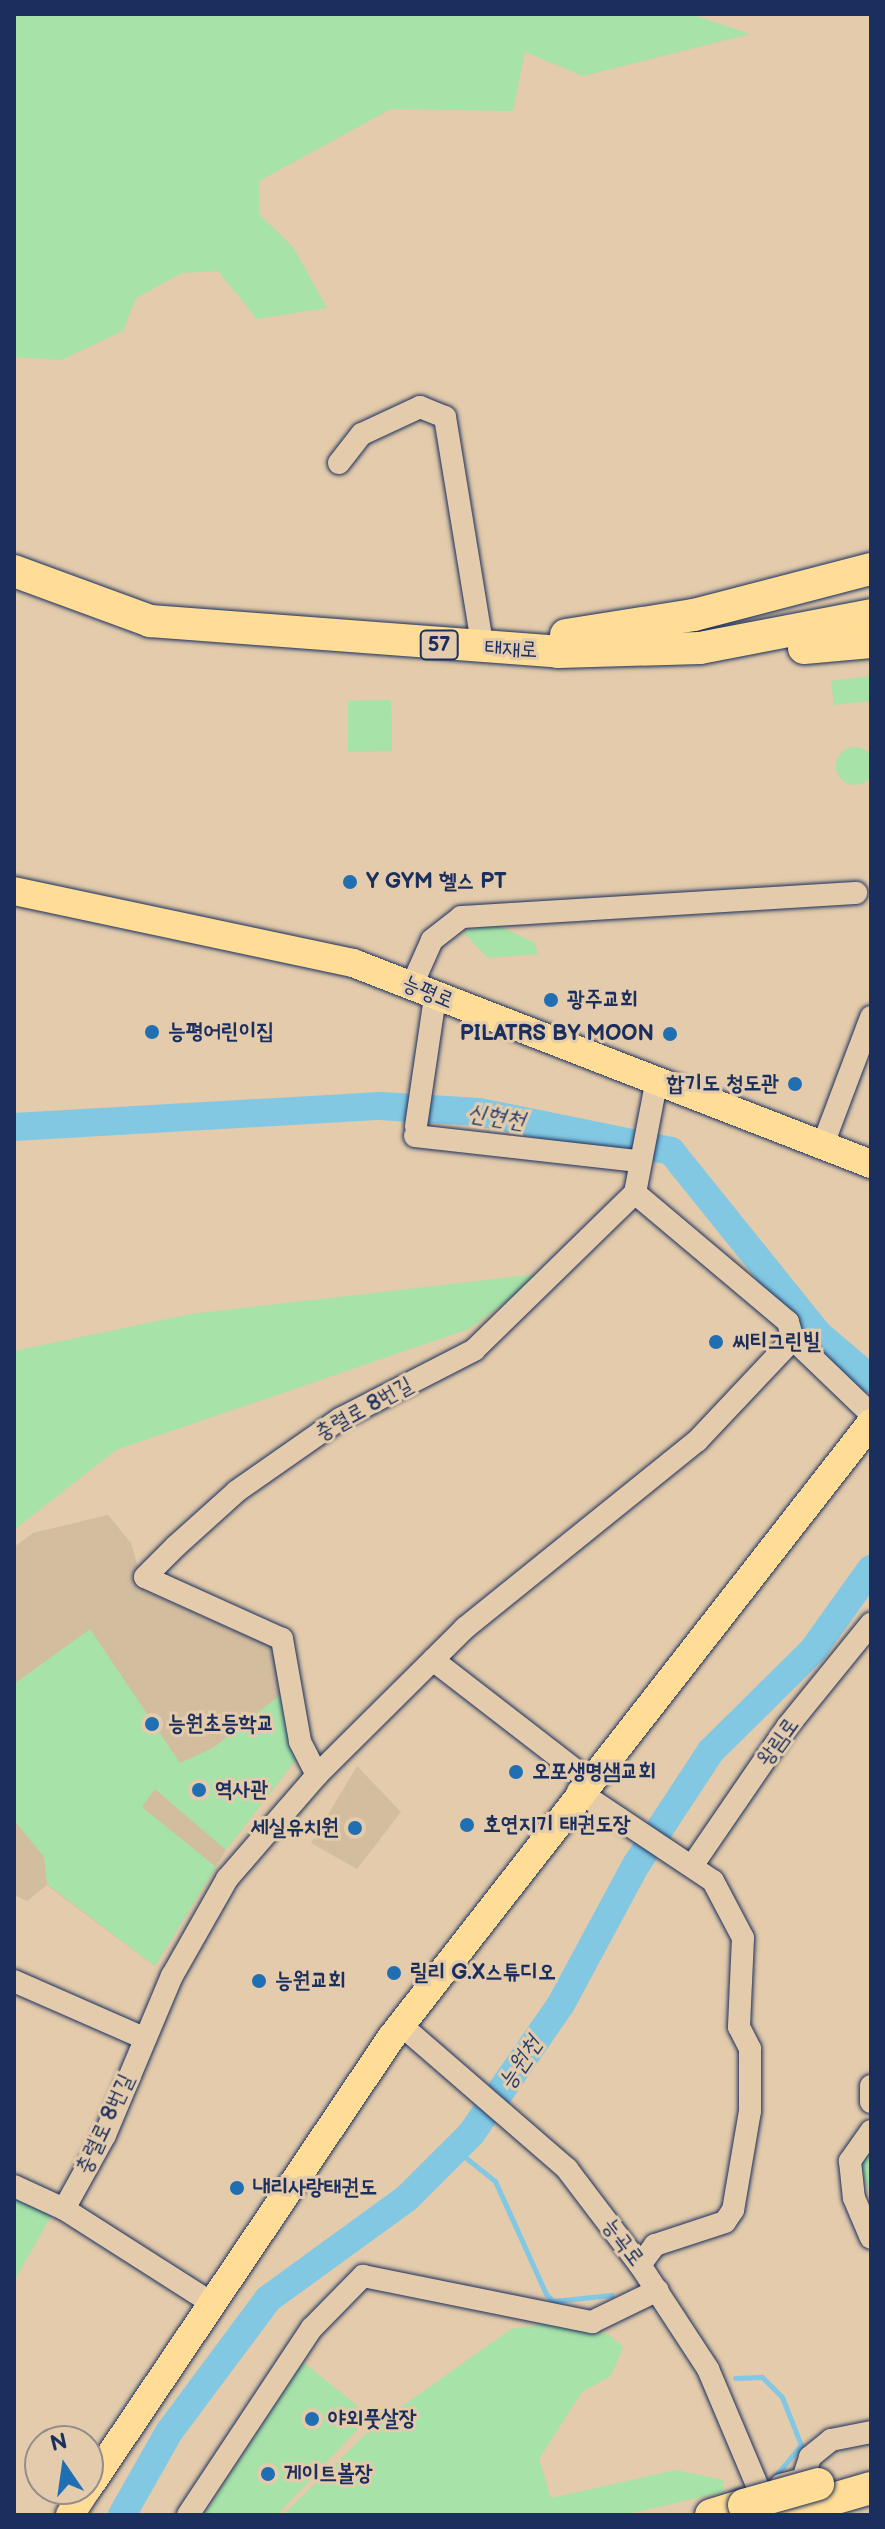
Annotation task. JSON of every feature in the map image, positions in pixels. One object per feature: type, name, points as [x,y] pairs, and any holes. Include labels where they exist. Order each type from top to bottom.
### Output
[{"type":"highway","name":"태재로","points":[[14,560],[150,607],[558,644],[698,635],[871,603]]},
{"type":"highway","points":[[558,644],[694,615],[871,569]]},
{"type":"highway","name":"태재로","points":[[14,571],[150,621],[558,644],[700,648],[871,615]]},
{"type":"highway","points":[[558,644],[592,660],[678,660],[871,642]]},
{"type":"highway","points":[[821,2492],[871,2469]]},
{"type":"highway","points":[[711,2515],[821,2492],[871,2488]]},
{"type":"main road","name":"능평로","points":[[14,891],[353,963],[656,1084],[871,1164]]},
{"type":"main road","points":[[104,2464],[210,2302],[401,2025],[587,1792],[871,1423]]},
{"type":"street","points":[[339,463],[362,434],[420,407],[445,417],[481,637]]},
{"type":"street","points":[[641,1150],[415,1131],[424,1057],[424,991],[432,940],[476,913],[856,893]]},
{"type":"street","points":[[822,1147],[871,1017]]},
{"type":"street","points":[[656,1084],[635,1193],[788,1322],[793,1339],[871,1414]]},
{"type":"street","name":"충렬로 8번길","points":[[317,1775],[300,1741],[282,1639],[145,1577],[237,1491],[292,1452],[474,1350],[635,1193]]},
{"type":"street","name":"충렬로 8번길","points":[[64,2209],[105,2135],[144,2038],[227,1879],[317,1775],[433,1660],[697,1441],[793,1339]]},
{"type":"street","name":"왕림로","points":[[690,1863],[788,1726],[871,1624]]},
{"type":"street","points":[[433,1660],[587,1792],[713,1881],[742,1926],[739,2027],[750,2049],[750,2111],[725,2222],[655,2245],[640,2265]]},
{"type":"street","points":[[14,1981],[144,2038]]},
{"type":"street","name":"능곡로","points":[[401,2025],[464,2075],[538,2144],[640,2265],[708,2369],[763,2506]]},
{"type":"street","points":[[871,2086],[871,2102]]},
{"type":"street","points":[[871,2131],[850,2161],[854,2198],[871,2238]]},
{"type":"street","points":[[14,2186],[64,2209],[210,2302]]},
{"type":"street","points":[[188,2515],[312,2328],[363,2276],[592,2322],[658,2290]]},
{"type":"street","points":[[763,2506],[803,2479],[810,2457],[831,2440],[871,2432]]},
{"type":"shaded area","name":"능원초등학교","points":[[108,1515],[131,1543],[145,1591],[272,1647],[298,1757],[226,1850],[155,1966],[47,1885],[27,1901],[14,1895],[14,1547],[33,1533]]},
{"type":"shaded area","name":"세실유치원","points":[[357,1766],[401,1812],[357,1869],[311,1843]]},
{"type":"green space","points":[[14,14],[691,14],[750,34],[583,76],[525,52],[513,111],[391,109],[259,181],[259,214],[293,247],[327,308],[257,319],[218,271],[182,273],[136,298],[123,331],[61,360],[14,357]]},
{"type":"green space","points":[[871,676],[871,701],[834,705],[831,681]]},
{"type":"green space","points":[[391,700],[392,751],[348,752],[348,701]]},
{"type":"green space","points":[[855,747],[869,752],[874,766],[869,780],[855,785],[841,780],[836,766],[841,752]]},
{"type":"green space","points":[[491,922],[535,943],[538,954],[488,958],[463,932]]},
{"type":"green space","points":[[647,1147],[671,1151],[726,1223],[666,1165],[644,1158]]},
{"type":"green space","points":[[546,1273],[469,1329],[116,1450],[14,1530],[14,1351],[191,1314]]},
{"type":"green space","points":[[90,1629],[180,1763],[213,1748],[284,1692],[298,1757],[226,1850],[155,1789],[142,1807],[216,1867],[155,1966],[47,1884],[44,1857],[14,1820],[14,1684]]},
{"type":"green space","points":[[871,2142],[871,2192],[862,2177],[863,2151]]},
{"type":"green space","points":[[14,2195],[53,2213],[14,2281]]},
{"type":"green space","points":[[548,2323],[608,2334],[623,2347],[611,2376],[582,2392],[539,2459],[551,2498],[676,2470],[723,2480],[724,2492],[623,2515],[283,2515],[373,2427],[511,2329]]},
{"type":"green space","points":[[303,2362],[370,2416],[277,2515],[204,2515]]},
{"type":"waterway","name":"신현천","points":[[14,1127],[380,1106],[479,1112],[671,1151],[818,1334],[871,1379]]},
{"type":"waterway","name":"능원천","points":[[122,2515],[169,2432],[268,2299],[407,2198],[471,2134],[561,2004],[636,1865],[711,1751],[813,1650],[871,1569]]},
{"type":"waterway","points":[[456,2150],[495,2181],[546,2294],[553,2301],[612,2295]]},
{"type":"waterway","points":[[735,2378],[762,2377],[782,2397],[801,2445],[773,2479]]},
{"type":"place","name":"Y GYM 헬스 PT","points":[[350,882]]},
{"type":"place","name":"광주교회","points":[[551,1000]]},
{"type":"place","name":"능평어린이집","points":[[152,1032]]},
{"type":"place","name":"PILATRS BY MOON","points":[[670,1034]]},
{"type":"place","name":"합기도 청도관","points":[[795,1084]]},
{"type":"place","name":"씨티그린빌","points":[[716,1342]]},
{"type":"place","name":"능원초등학교","points":[[152,1724]]},
{"type":"place","name":"오포생명샘교회","points":[[516,1772]]},
{"type":"place","name":"역사관","points":[[199,1790]]},
{"type":"place","name":"호연지기 태권도장","points":[[467,1825]]},
{"type":"place","name":"세실유치원","points":[[355,1828]]},
{"type":"place","name":"릴리 G.X스튜디오","points":[[394,1973]]},
{"type":"place","name":"능원교회","points":[[259,1981]]},
{"type":"place","name":"내리사랑태권도","points":[[237,2188]]},
{"type":"place","name":"야외풋살장","points":[[312,2419]]},
{"type":"place","name":"게이트볼장","points":[[268,2474]]}]
